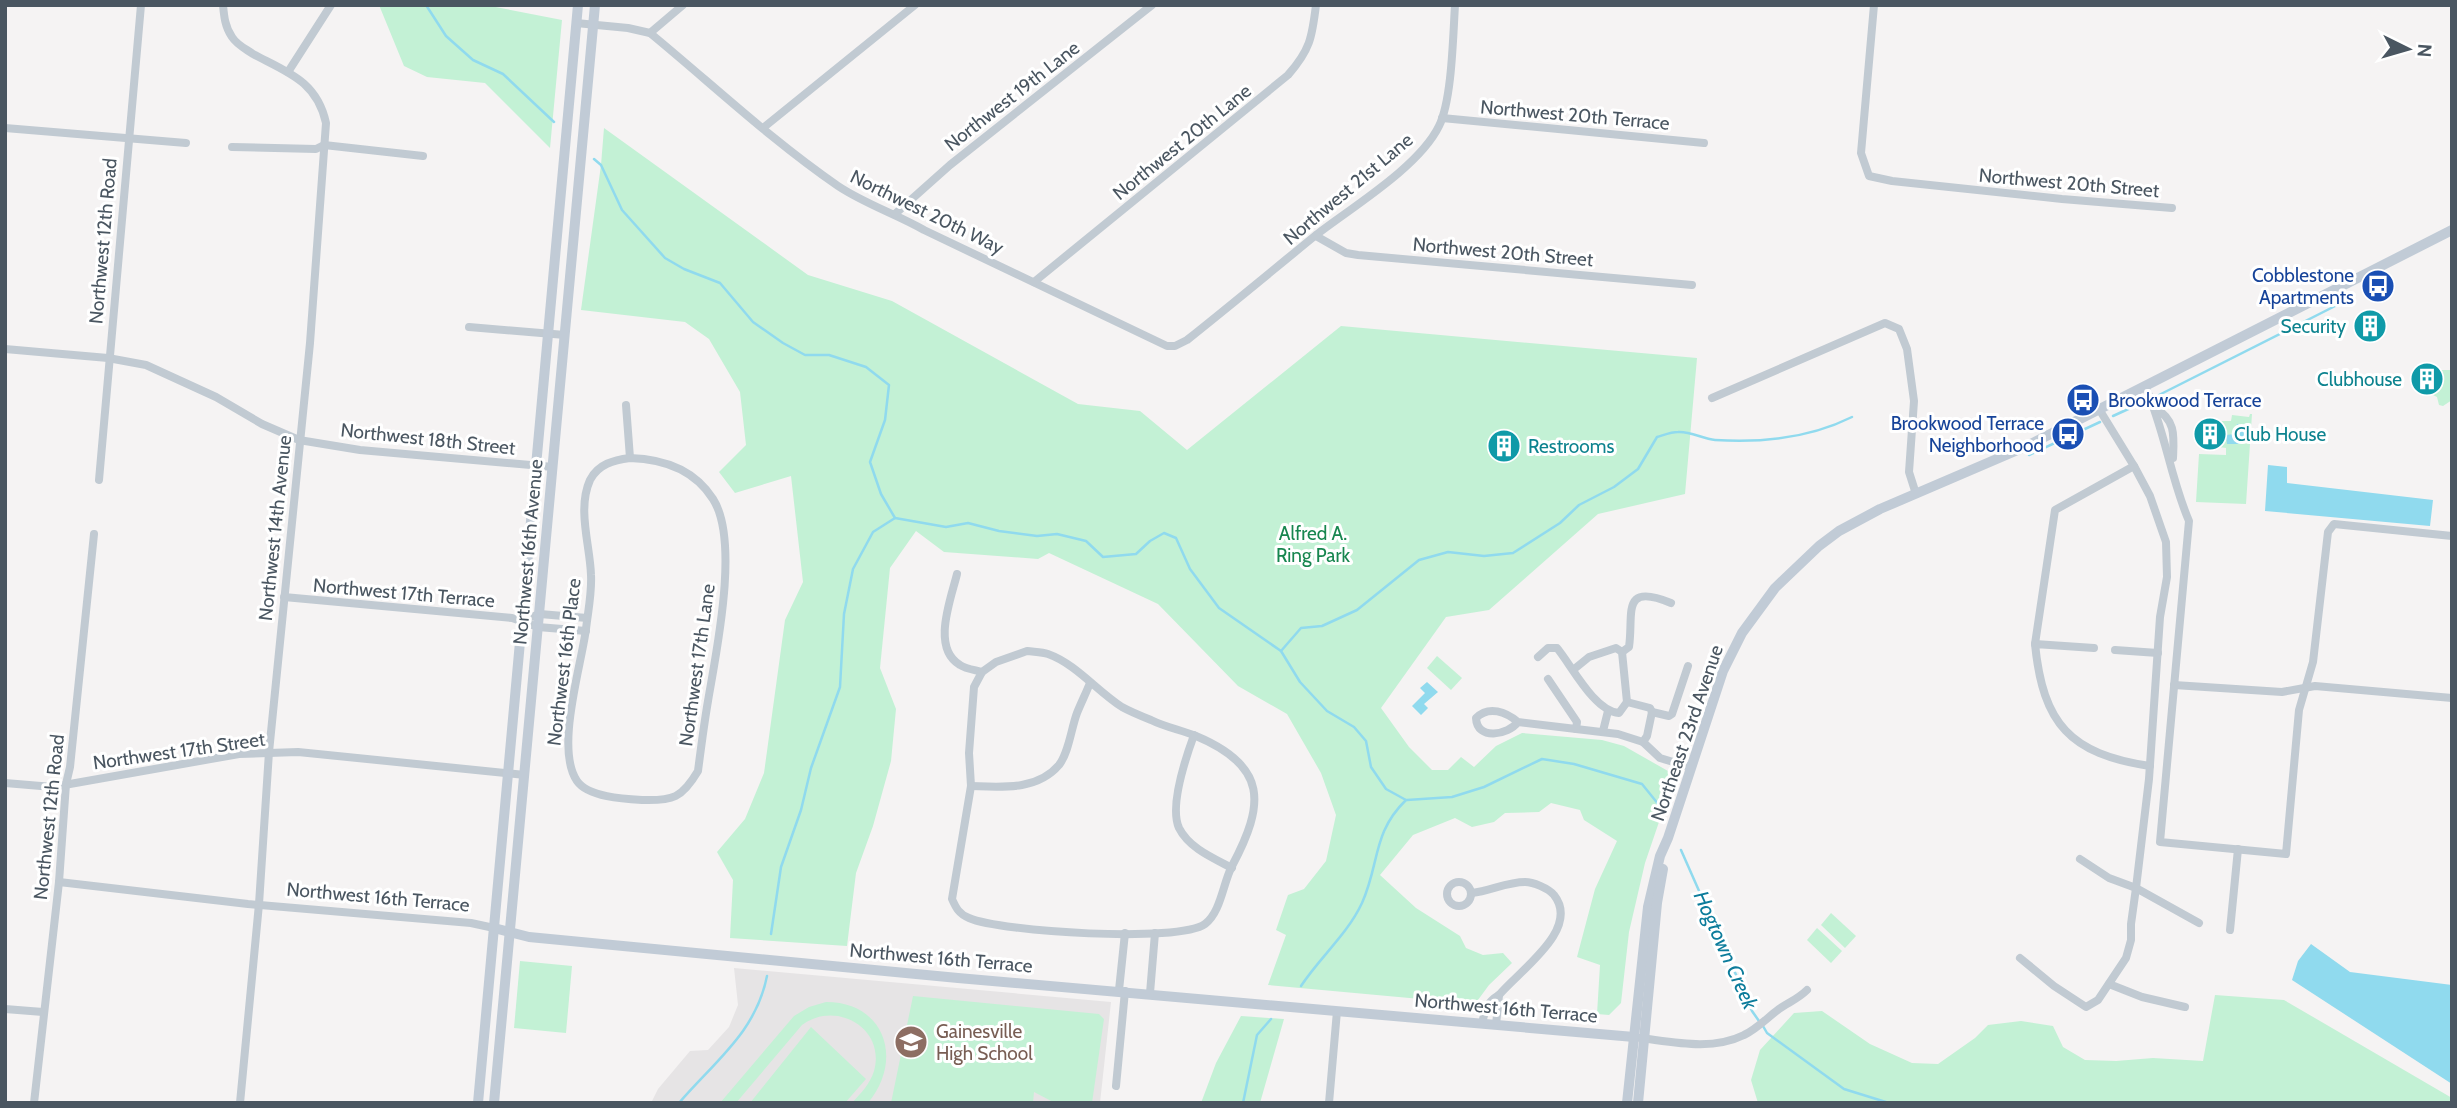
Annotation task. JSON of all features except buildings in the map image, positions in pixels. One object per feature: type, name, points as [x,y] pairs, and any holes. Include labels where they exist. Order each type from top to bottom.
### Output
[{"type":"street","name":"Northwest 12th Road","points":[[99,480],[141,5]]},
{"type":"street","name":"Northwest 14th Avenue","points":[[223,5],[225,23],[232,38],[243,48],[310,87],[322,104],[326,122],[322,198],[269,752],[259,904],[240,1103]]},
{"type":"street","points":[[288,72],[331,5]]},
{"type":"street","name":"Northwest 16th Avenue","points":[[478,1103],[578,5]]},
{"type":"street","name":"Northwest 16th Avenue","points":[[494,1103],[595,5]]},
{"type":"street","points":[[576,23],[650,33],[683,5]]},
{"type":"street","points":[[763,128],[915,5]]},
{"type":"street","name":"Northwest 19th Lane","points":[[895,214],[950,165],[1152,5]]},
{"type":"street","name":"Northwest 20th Lane","points":[[1034,282],[1288,75],[1305,56],[1311,39],[1316,5]]},
{"type":"street","name":"Northwest 21st Lane","points":[[1175,346],[1206,325],[1387,182],[1422,151],[1442,118],[1455,5]]},
{"type":"street","name":"Northwest 20th Street","points":[[1874,5],[1861,153],[1869,176],[2062,199],[2172,208]]},
{"type":"street","name":"Northwest 20th Way","points":[[650,33],[763,128],[838,186],[865,202],[1167,346],[1175,346]]},
{"type":"street","name":"Northwest 20th Terrace","points":[[1442,118],[1704,143]]},
{"type":"street","points":[[5,128],[186,143]]},
{"type":"street","points":[[232,148],[316,149],[324,145],[423,156]]},
{"type":"street","points":[[562,176],[580,178]]},
{"type":"street","name":"Northeast 23rd Avenue","points":[[1638,1103],[1639,1038],[1648,907],[1660,856],[1723,671],[1761,605],[1790,572],[1839,531],[2027,446],[2452,230]]},
{"type":"street","name":"Northwest 20th Street","points":[[1316,236],[1346,253],[1358,255],[1692,285]]},
{"type":"street","points":[[1712,398],[1885,323],[1899,329],[1907,349],[1914,401],[1909,472],[1916,494]]},
{"type":"street","points":[[469,327],[565,335]]},
{"type":"street","name":"Northwest 18th Street","points":[[5,349],[108,358],[146,365],[186,382],[262,424],[299,440],[360,450],[553,467]]},
{"type":"street","points":[[2144,386],[2155,408],[2181,503],[2189,521],[2160,842],[2286,854],[2299,710],[2313,663],[2328,532],[2334,524],[2452,536]]},
{"type":"street","points":[[626,405],[630,458]]},
{"type":"street","points":[[2020,958],[2054,986],[2087,1007],[2098,1000],[2109,984],[2126,958],[2131,940],[2150,766],[2166,577],[2166,542],[2150,496],[2099,409]]},
{"type":"street","name":"Northwest 16th Place","points":[[603,796],[579,783],[572,770],[568,747],[586,631],[591,578],[584,514],[591,478],[600,466],[630,458]]},
{"type":"street","name":"Northwest 17th Lane","points":[[603,796],[663,801],[687,789],[698,771],[721,630],[726,581],[721,518],[714,500],[701,485],[676,466],[654,459],[630,458]]},
{"type":"street","points":[[2134,466],[2055,510],[2035,644],[2038,676],[2045,701],[2062,727],[2083,746],[2107,757],[2150,766]]},
{"type":"street","name":"Northwest 12th Road","points":[[34,1103],[94,534]]},
{"type":"street","points":[[957,574],[944,635],[948,652],[959,665],[982,672]]},
{"type":"street","points":[[1622,652],[1629,647],[1629,611],[1637,599],[1653,596],[1671,603]]},
{"type":"street","name":"Northwest 17th Terrace","points":[[284,597],[522,620]]},
{"type":"street","points":[[522,620],[540,614],[587,618]]},
{"type":"street","points":[[522,620],[538,627],[586,631]]},
{"type":"street","points":[[2035,644],[2094,649]]},
{"type":"street","points":[[1538,657],[1548,648],[1557,648],[1594,698],[1608,711],[1619,713],[1627,702],[1622,652]]},
{"type":"street","points":[[1573,670],[1589,657],[1602,651],[1616,648],[1622,652]]},
{"type":"street","points":[[2115,650],[2158,653]]},
{"type":"street","points":[[1027,651],[1048,654],[1090,683],[1122,707],[1216,745],[1241,762],[1252,781],[1255,799],[1252,823],[1217,907],[1206,923],[1190,929],[1154,933],[1080,933],[1007,928],[974,920],[957,911],[952,899],[971,786],[971,714],[974,687],[982,672],[996,662],[1027,651]]},
{"type":"street","points":[[1627,702],[1669,716],[1688,666]]},
{"type":"street","points":[[1548,679],[1577,722],[1576,729]]},
{"type":"street","points":[[971,786],[1012,787],[1031,783],[1059,764],[1090,683]]},
{"type":"street","points":[[2174,685],[2282,692],[2315,686],[2452,698]]},
{"type":"street","points":[[1518,722],[1512,729],[1491,733],[1480,730],[1476,718],[1492,711],[1503,712],[1518,722],[1603,730],[1643,743],[1660,758],[1690,767]]},
{"type":"street","points":[[1603,730],[1608,711]]},
{"type":"street","points":[[1643,743],[1652,712]]},
{"type":"street","points":[[1194,735],[1179,788],[1176,807],[1178,826],[1189,842],[1211,858],[1232,868]]},
{"type":"street","name":"Northwest 17th Street","points":[[5,783],[53,787],[239,754],[269,752],[298,752],[525,775]]},
{"type":"street","points":[[2230,930],[2238,849]]},
{"type":"street","points":[[2080,859],[2109,878],[2136,888],[2199,923]]},
{"type":"street","points":[[1472,893],[1529,881],[1551,892],[1560,904],[1561,920],[1555,938],[1487,1004],[1482,1024]]},
{"type":"street","name":"Northwest 16th Terrace","points":[[59,882],[471,923],[528,937],[1703,1044],[1744,1035],[1807,990]]},
{"type":"street","points":[[1116,1087],[1125,933]]},
{"type":"street","points":[[1150,993],[1154,933]]},
{"type":"street","points":[[2109,984],[2142,997],[2185,1007]]},
{"type":"street","points":[[1496,1025],[1499,995]]},
{"type":"street","points":[[5,1009],[43,1012]]},
{"type":"street","points":[[1329,1103],[1337,1011]]},
{"type":"street","name":"Northeast 23rd Avenue","points":[[1627,1103],[1639,1038]]},
{"type":"shaded area","name":"Gainesville High School","points":[[734,968],[1111,1002],[1100,1103],[651,1103],[658,1089],[690,1051],[708,1050],[729,1027],[738,1005]]},
{"type":"green space","points":[[379,5],[485,5],[562,20],[550,148],[485,83],[427,77],[404,66]]},
{"type":"green space","name":"Alfred A. Ring Park","points":[[604,128],[808,275],[892,301],[1078,404],[1140,411],[1187,450],[1341,326],[1697,358],[1685,494],[1598,514],[1489,610],[1446,617],[1381,708],[1409,747],[1432,770],[1448,770],[1461,757],[1474,767],[1496,746],[1522,733],[1602,740],[1624,746],[1675,775],[1645,863],[1629,932],[1621,1003],[1609,1015],[1597,1014],[1600,965],[1577,957],[1595,889],[1617,841],[1584,820],[1580,810],[1551,803],[1539,812],[1505,813],[1494,822],[1472,827],[1455,818],[1413,835],[1380,875],[1416,908],[1460,936],[1466,948],[1483,955],[1503,953],[1512,963],[1489,985],[1475,1004],[1268,985],[1286,935],[1276,930],[1288,895],[1304,889],[1326,861],[1336,815],[1321,773],[1287,714],[1238,686],[1158,604],[1049,553],[1038,559],[944,552],[916,531],[890,568],[880,668],[896,709],[891,761],[873,826],[856,873],[847,946],[730,938],[733,880],[717,852],[745,819],[764,773],[785,620],[803,582],[791,476],[735,493],[719,472],[746,445],[740,392],[709,339],[685,322],[581,310]]},
{"type":"green space","points":[[2440,370],[2452,370],[2452,400],[2443,406],[2439,405],[2437,397],[2433,395],[2434,391],[2438,391],[2442,376],[2439,374]]},
{"type":"green space","points":[[2250,414],[2246,504],[2196,502],[2199,454],[2226,455],[2226,448],[2219,447],[2221,421],[2231,421],[2232,415],[2249,417]]},
{"type":"green space","points":[[1437,656],[1462,678],[1451,690],[1427,668]]},
{"type":"green space","points":[[1831,913],[1856,936],[1845,948],[1821,925]]},
{"type":"green space","points":[[1817,928],[1842,951],[1831,963],[1807,940]]},
{"type":"green space","points":[[520,961],[572,966],[566,1033],[514,1028]]},
{"type":"green space","points":[[2215,995],[2284,1000],[2452,1098],[2452,1103],[1758,1103],[1751,1080],[1760,1050],[1794,1013],[1822,1011],[1870,1044],[1912,1063],[1938,1064],[1975,1038],[1988,1025],[2021,1021],[2053,1026],[2063,1047],[2085,1060],[2153,1058],[2203,1061]]},
{"type":"green space","points":[[913,996],[1099,1014],[1104,1019],[1092,1103],[1055,1103],[1034,1092],[1033,1103],[891,1103]]},
{"type":"green space","points":[[826,1002],[846,1005],[863,1012],[875,1023],[883,1036],[885,1069],[879,1086],[868,1103],[852,1103],[868,1084],[874,1071],[876,1056],[873,1042],[855,1022],[843,1017],[829,1016],[815,1018],[802,1025],[736,1103],[720,1103],[794,1016],[809,1007]]},
{"type":"green space","points":[[1241,1016],[1284,1019],[1260,1103],[1201,1103],[1216,1063]]},
{"type":"green space","points":[[811,1027],[866,1079],[845,1103],[750,1103]]},
{"type":"water","points":[[2237,424],[2247,425],[2246,441],[2227,444],[2226,435],[2235,434]]},
{"type":"water","points":[[2268,465],[2287,467],[2287,483],[2433,500],[2430,526],[2265,511]]},
{"type":"water","points":[[1427,682],[1438,692],[1424,704],[1428,708],[1421,715],[1412,706],[1425,693],[1420,688]]},
{"type":"water","points":[[2311,944],[2350,972],[2452,985],[2452,1084],[2292,980],[2298,961]]},
{"type":"waterway","points":[[426,5],[446,36],[473,60],[503,74],[554,122]]},
{"type":"waterway","points":[[594,159],[601,165],[622,210],[665,258],[684,269],[720,283],[753,322],[783,343],[805,355],[829,355],[866,367],[889,385],[885,420],[870,462],[881,494],[895,518],[946,527],[968,523],[999,531],[1037,536],[1057,534],[1086,541],[1103,557],[1136,554],[1164,533],[1176,538],[1190,569],[1219,608],[1281,651],[1300,682],[1327,711],[1354,727],[1366,741],[1371,767],[1386,789],[1406,800]]},
{"type":"waterway","points":[[2153,398],[2345,301]]},
{"type":"waterway","points":[[2113,416],[2148,400]]},
{"type":"waterway","points":[[1281,651],[1301,628],[1322,626],[1357,610],[1419,560],[1448,552],[1484,556],[1513,553],[1560,523],[1579,505],[1614,487],[1638,469],[1657,437],[1683,432],[1715,440],[1768,440],[1819,430],[1852,417]]},
{"type":"waterway","points":[[2029,455],[2100,422]]},
{"type":"waterway","points":[[771,934],[781,867],[801,810],[811,768],[840,687],[844,614],[853,569],[873,532],[895,518]]},
{"type":"waterway","name":"Hogtown Creek","points":[[1407,800],[1452,797],[1484,787],[1542,759],[1574,764],[1642,784],[1663,810]]},
{"type":"waterway","points":[[1301,986],[1356,915],[1368,888],[1387,824],[1406,800]]},
{"type":"waterway","name":"Hogtown Creek","points":[[1681,850],[1752,1011],[1759,1021]]},
{"type":"waterway","points":[[679,1103],[744,1030],[762,996],[767,976]]},
{"type":"waterway","points":[[1243,1103],[1257,1035],[1271,1019]]},
{"type":"waterway","name":"Hogtown Creek","points":[[1763,1026],[1767,1033],[1844,1089],[1889,1103]]},
{"type":"place","name":"Cobblestone Apartments","points":[[2378,286]]},
{"type":"place","name":"Security","points":[[2370,326]]},
{"type":"place","name":"Clubhouse","points":[[2427,379]]},
{"type":"place","name":"Brookwood Terrace","points":[[2083,400]]},
{"type":"place","name":"Brookwood Terrace Neighborhood","points":[[2068,434]]},
{"type":"place","name":"Club House","points":[[2210,434]]},
{"type":"place","name":"Restrooms","points":[[1504,446]]},
{"type":"place","name":"Gainesville High School","points":[[911,1042]]}]
